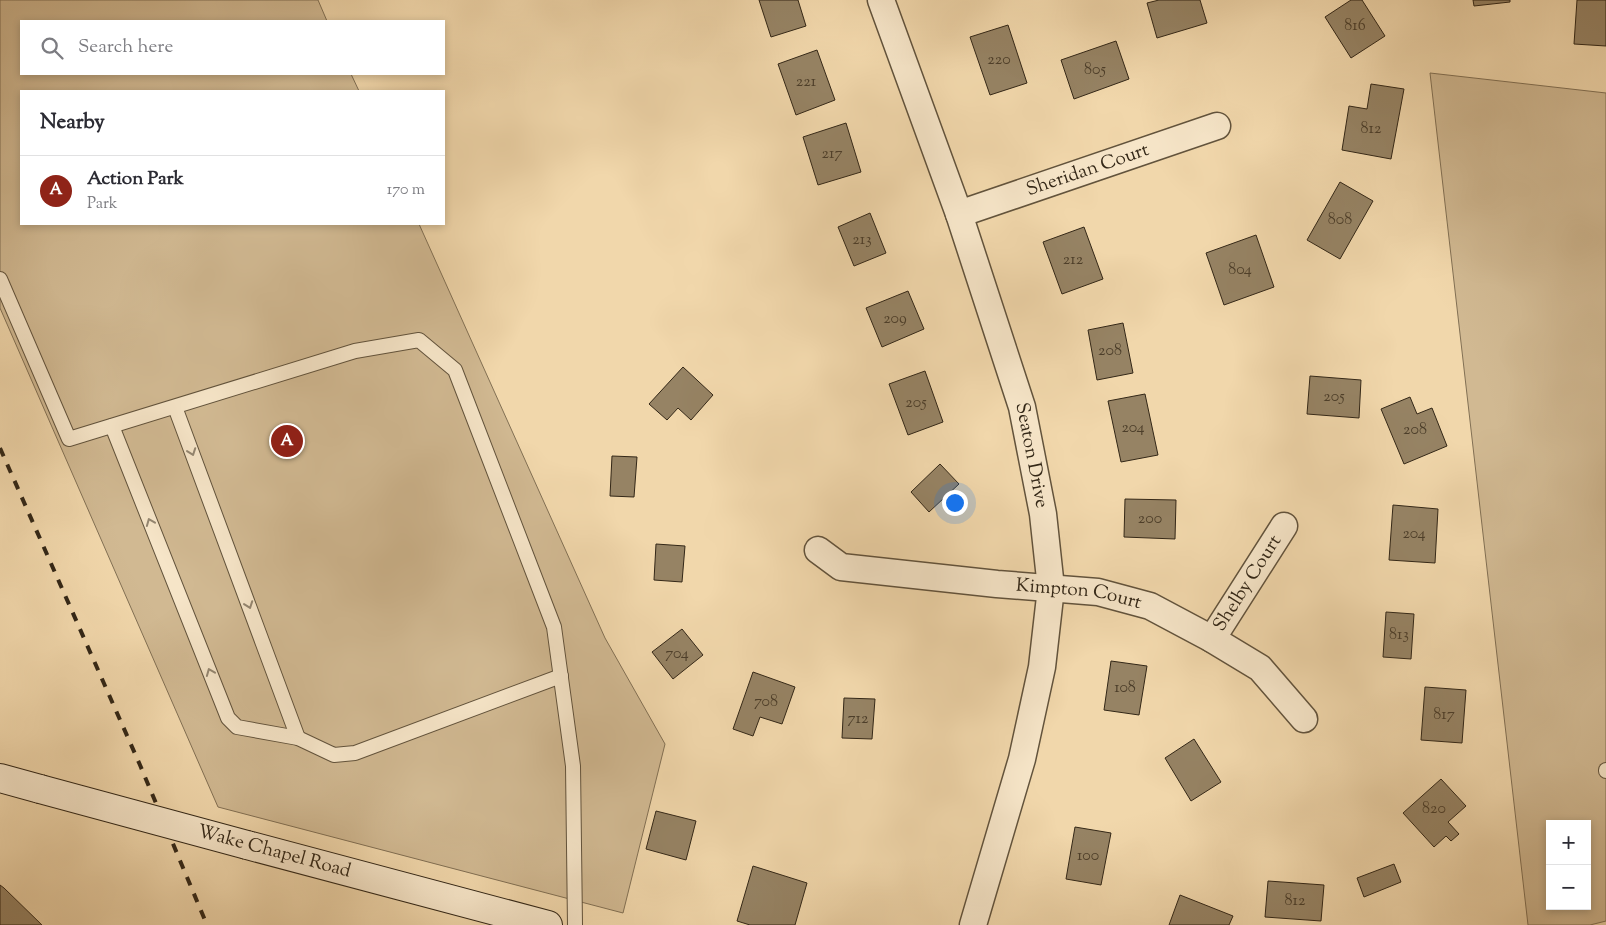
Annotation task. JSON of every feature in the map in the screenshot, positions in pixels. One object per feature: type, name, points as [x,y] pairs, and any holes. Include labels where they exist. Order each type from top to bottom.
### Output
[{"type":"main road","name":"Wake Chapel Road","points":[[0,778],[548,925]]},
{"type":"street","name":"Seaton Drive","points":[[880,0],[959,214],[1022,407],[1043,514],[1051,588],[1042,667],[1022,759],[973,925]]},
{"type":"street","name":"Sheridan Court","points":[[959,214],[1218,126]]},
{"type":"street","name":"Shelby Court","points":[[1212,639],[1284,526]]},
{"type":"street","name":"Kimpton Court","points":[[818,550],[841,567],[997,584],[1098,592],[1150,606],[1212,639],[1260,668],[1304,719]]},
{"type":"lane","points":[[0,279],[69,439],[355,351],[419,340],[455,370],[554,627],[573,766],[575,925]]},
{"type":"lane","points":[[175,407],[298,738]]},
{"type":"lane","points":[[112,426],[228,718],[237,727],[298,738],[334,754],[355,753],[561,676]]},
{"type":"shaded area","points":[[0,0],[318,0],[327,20],[20,20],[20,75],[351,75],[359,90],[20,90],[20,225],[419,225],[605,638],[665,744],[623,913],[218,807],[0,308]]},
{"type":"shaded area","points":[[1430,73],[1606,93],[1606,921],[1590,925],[1528,925]]},
{"type":"building","points":[[759,0],[798,0],[806,26],[771,37]]},
{"type":"building","points":[[1159,0],[1200,0],[1207,23],[1157,38],[1147,3]]},
{"type":"building","points":[[1351,0],[1362,0],[1385,36],[1351,58],[1325,17]]},
{"type":"building","points":[[1473,0],[1510,0],[1510,2],[1474,6]]},
{"type":"building","points":[[1577,0],[1606,0],[1606,46],[1574,44]]},
{"type":"building","points":[[1008,25],[1027,83],[990,95],[970,37]]},
{"type":"building","points":[[1116,41],[1129,79],[1074,99],[1061,60]]},
{"type":"building","points":[[817,50],[835,100],[796,115],[778,64]]},
{"type":"building","points":[[1371,84],[1404,89],[1391,159],[1342,150],[1349,106],[1367,109]]},
{"type":"building","points":[[846,123],[861,172],[818,185],[803,137]]},
{"type":"building","points":[[1340,182],[1373,201],[1340,259],[1307,240]]},
{"type":"building","points":[[870,213],[886,253],[854,266],[838,227]]},
{"type":"building","points":[[1084,227],[1103,279],[1062,294],[1043,242]]},
{"type":"building","points":[[1256,235],[1274,287],[1224,305],[1206,253]]},
{"type":"building","points":[[908,291],[924,329],[882,347],[866,308]]},
{"type":"building","points":[[1123,323],[1133,373],[1097,380],[1088,330]]},
{"type":"building","points":[[683,367],[713,395],[691,420],[678,408],[667,420],[649,404]]},
{"type":"building","points":[[925,371],[943,422],[908,435],[889,384]]},
{"type":"building","points":[[1310,376],[1361,380],[1359,418],[1307,414]]},
{"type":"building","points":[[1145,394],[1158,455],[1121,462],[1108,401]]},
{"type":"building","points":[[1410,397],[1417,414],[1432,408],[1447,446],[1404,464],[1381,409]]},
{"type":"building","points":[[612,456],[637,457],[634,497],[610,496]]},
{"type":"building","points":[[940,464],[959,484],[929,512],[911,492]]},
{"type":"building","points":[[1125,499],[1176,500],[1175,539],[1124,537]]},
{"type":"building","points":[[1393,505],[1438,509],[1435,563],[1389,560]]},
{"type":"building","points":[[656,544],[685,546],[682,582],[654,580]]},
{"type":"building","points":[[1386,612],[1414,614],[1411,659],[1383,657]]},
{"type":"building","points":[[682,629],[703,655],[673,679],[652,652]]},
{"type":"building","points":[[1111,661],[1147,666],[1139,715],[1104,710]]},
{"type":"building","points":[[753,672],[795,687],[782,724],[760,717],[753,736],[733,729]]},
{"type":"building","points":[[1425,687],[1466,690],[1462,743],[1421,740]]},
{"type":"building","points":[[844,698],[875,699],[872,739],[842,738]]},
{"type":"building","points":[[1194,739],[1221,782],[1191,801],[1165,758]]},
{"type":"building","points":[[1441,779],[1466,806],[1448,822],[1459,834],[1451,841],[1446,836],[1434,847],[1403,813]]},
{"type":"building","points":[[656,811],[696,821],[686,860],[646,849]]},
{"type":"building","points":[[1075,827],[1111,833],[1101,885],[1066,879]]},
{"type":"building","points":[[1394,864],[1401,882],[1364,897],[1357,878]]},
{"type":"building","points":[[753,866],[807,883],[795,925],[750,925],[737,921]]},
{"type":"building","points":[[1268,881],[1324,885],[1321,921],[1265,917]]},
{"type":"building","points":[[0,885],[4,888],[42,925],[0,925]]},
{"type":"building","points":[[1180,895],[1233,916],[1229,925],[1169,925]]},
{"type":"railway","points":[[0,448],[140,765],[207,925]]},
{"type":"place","name":"Action Park","points":[[287,441]]}]
